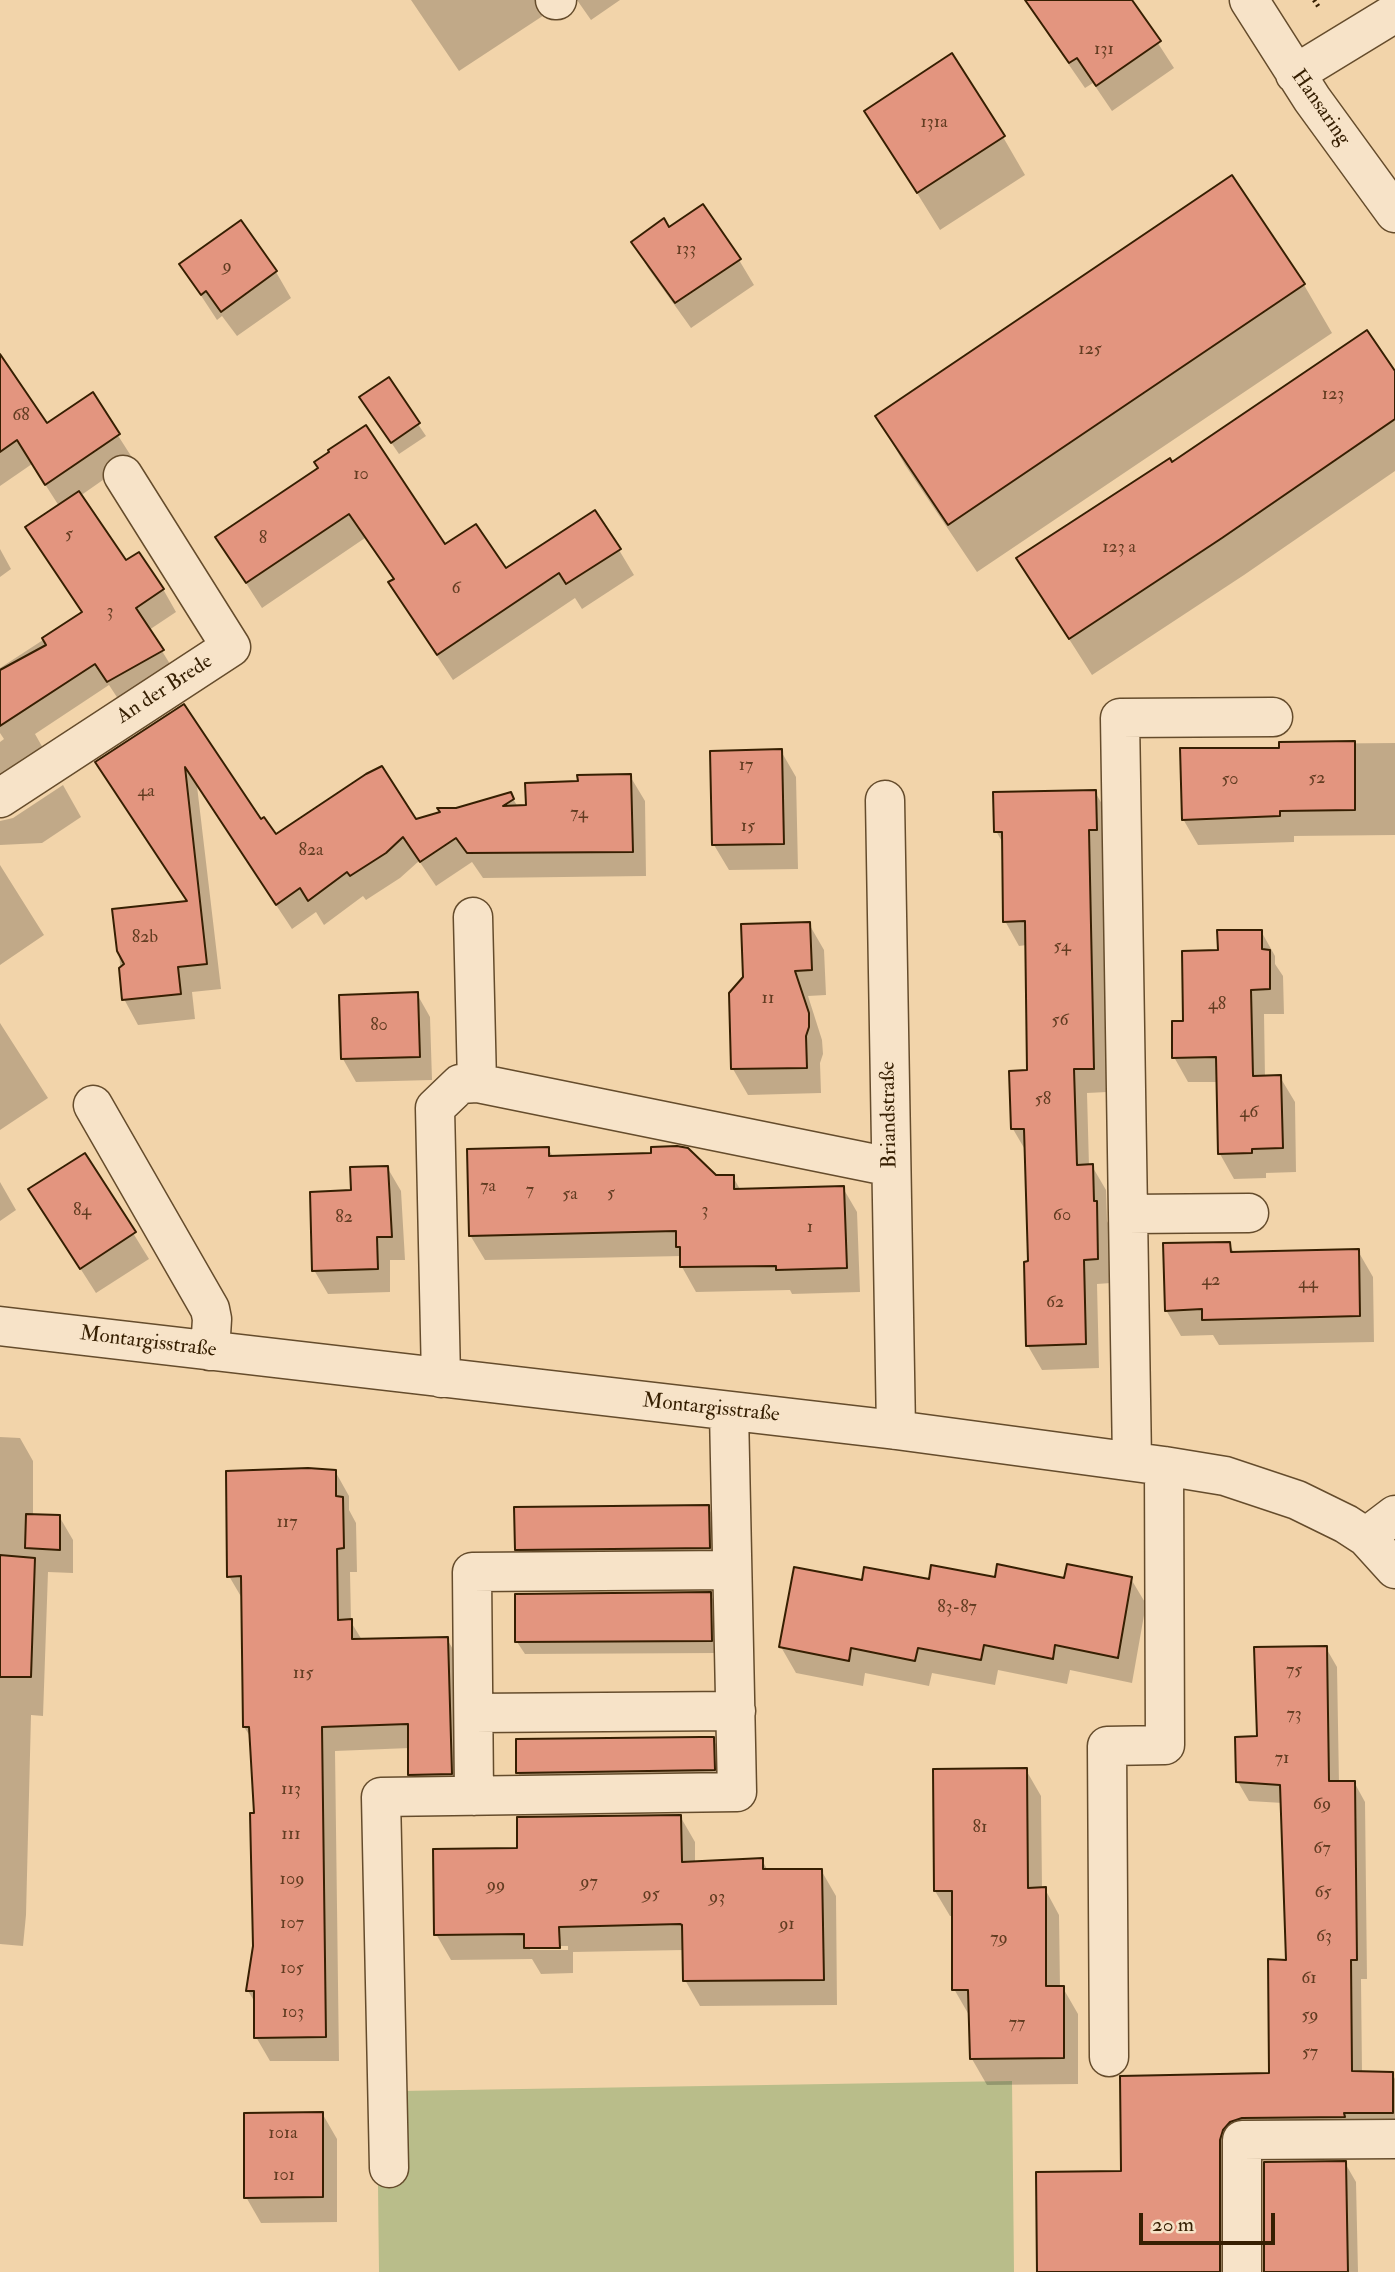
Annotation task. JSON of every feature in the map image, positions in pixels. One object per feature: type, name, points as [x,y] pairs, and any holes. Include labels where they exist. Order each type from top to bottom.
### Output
[{"type":"street","name":"Hansaring","points":[[1249,0],[1295,74],[1395,213]]},
{"type":"street","points":[[1295,74],[1395,13]]},
{"type":"street","name":"An der Brede","points":[[0,798],[230,648],[123,475]]},
{"type":"street","points":[[1109,2057],[1107,1746],[1166,1745],[1148,1464],[1128,1214],[1120,718],[1273,717]]},
{"type":"street","name":"Briandstraße","points":[[885,800],[895,1430]]},
{"type":"street","points":[[473,917],[477,1083]]},
{"type":"street","points":[[441,1378],[435,1108],[460,1084],[477,1083],[891,1167]]},
{"type":"street","points":[[93,1105],[210,1309],[210,1351]]},
{"type":"street","points":[[1128,1214],[1249,1213]]},
{"type":"street","name":"Montargisstraße","points":[[0,1326],[895,1430],[1225,1476],[1297,1500],[1346,1524],[1380,1526],[1395,1569]]},
{"type":"street","points":[[389,2168],[381,1797],[737,1793],[729,1412]]},
{"type":"street","points":[[474,1796],[472,1572],[732,1570]]},
{"type":"street","points":[[474,1713],[736,1711]]},
{"type":"street","points":[[1242,2272],[1242,2140],[1395,2139]]},
{"type":"green space","points":[[1012,2081],[1014,2272],[379,2272],[378,2185],[402,2183],[399,2091]]},
{"type":"building","points":[[1025,0],[1132,0],[1161,41],[1096,86],[1077,58],[1069,63]]},
{"type":"building","points":[[952,53],[1005,136],[917,193],[864,111]]},
{"type":"building","points":[[1232,175],[1305,284],[948,525],[875,416]]},
{"type":"building","points":[[703,204],[741,259],[675,303],[631,242],[664,218],[669,227]]},
{"type":"building","points":[[241,220],[277,271],[221,312],[206,291],[201,295],[179,264]]},
{"type":"building","points":[[1367,330],[1395,371],[1395,419],[1069,639],[1016,558],[1170,458],[1172,462]]},
{"type":"building","points":[[0,354],[47,423],[93,392],[120,434],[45,485],[17,440],[0,452]]},
{"type":"building","points":[[389,377],[420,423],[391,443],[359,397]]},
{"type":"building","points":[[366,425],[445,544],[476,524],[506,568],[595,510],[621,549],[566,584],[559,573],[437,655],[388,582],[394,579],[349,514],[246,583],[215,537],[318,468],[314,462]]},
{"type":"building","points":[[79,491],[126,560],[139,552],[164,589],[136,608],[164,650],[107,682],[95,664],[0,726],[0,670],[46,645],[42,638],[82,612],[25,527]]},
{"type":"building","points":[[184,704],[261,819],[264,817],[276,834],[382,766],[416,819],[440,812],[437,808],[456,808],[511,792],[514,799],[503,806],[526,805],[525,783],[578,781],[577,775],[631,774],[633,852],[467,853],[456,838],[420,862],[403,837],[386,853],[350,876],[347,872],[308,901],[300,888],[276,905],[185,767],[207,964],[178,967],[181,994],[122,1000],[119,968],[124,964],[117,951],[112,909],[187,901],[95,762]]},
{"type":"building","points":[[1355,741],[1355,810],[1280,811],[1280,816],[1182,820],[1180,748],[1279,748],[1279,742]]},
{"type":"building","points":[[782,749],[784,844],[712,845],[710,751]]},
{"type":"building","points":[[1096,790],[1097,830],[1089,830],[1094,1069],[1074,1069],[1077,1165],[1093,1164],[1098,1259],[1084,1260],[1086,1344],[1026,1346],[1024,1262],[1028,1261],[1024,1129],[1011,1129],[1009,1071],[1027,1070],[1025,921],[1003,922],[1002,832],[994,832],[993,792]]},
{"type":"building","points":[[810,922],[812,970],[795,971],[809,1013],[806,1036],[807,1068],[731,1069],[729,993],[743,977],[741,924]]},
{"type":"building","points":[[1217,930],[1262,930],[1262,949],[1270,950],[1270,989],[1251,990],[1253,1076],[1281,1075],[1283,1148],[1252,1149],[1252,1153],[1218,1154],[1216,1057],[1172,1058],[1172,1021],[1183,1021],[1182,951],[1218,950]]},
{"type":"building","points":[[418,992],[420,1057],[341,1059],[339,995]]},
{"type":"building","points":[[549,1147],[549,1156],[651,1153],[651,1147],[688,1148],[716,1175],[734,1175],[734,1189],[844,1186],[847,1268],[776,1270],[776,1266],[680,1267],[680,1247],[676,1247],[676,1231],[469,1236],[467,1149]]},
{"type":"building","points":[[85,1153],[136,1232],[80,1269],[28,1189]]},
{"type":"building","points":[[388,1166],[392,1237],[377,1237],[378,1269],[312,1271],[310,1192],[351,1190],[350,1167]]},
{"type":"building","points":[[1230,1242],[1231,1252],[1359,1249],[1360,1316],[1202,1320],[1202,1309],[1165,1311],[1163,1243]]},
{"type":"building","points":[[308,1468],[336,1470],[336,1496],[343,1497],[344,1548],[337,1549],[338,1620],[352,1619],[352,1639],[448,1637],[452,1774],[408,1775],[408,1724],[322,1727],[326,2037],[254,2038],[254,1991],[246,1991],[253,1946],[250,1813],[254,1813],[249,1727],[243,1727],[241,1576],[227,1577],[226,1471]]},
{"type":"building","points":[[709,1505],[710,1548],[515,1550],[514,1507]]},
{"type":"building","points":[[26,1514],[60,1515],[60,1550],[25,1548]]},
{"type":"building","points":[[0,1555],[35,1558],[31,1677],[0,1677]]},
{"type":"building","points":[[997,1564],[1064,1578],[1067,1564],[1132,1577],[1118,1658],[1055,1645],[1053,1659],[984,1645],[981,1660],[918,1648],[915,1661],[851,1648],[849,1661],[779,1647],[794,1567],[862,1580],[864,1567],[929,1579],[931,1565],[995,1577]]},
{"type":"building","points":[[711,1592],[712,1641],[515,1642],[515,1594]]},
{"type":"building","points":[[1327,1646],[1329,1781],[1355,1781],[1357,1960],[1351,1960],[1352,2071],[1393,2072],[1393,2113],[1344,2113],[1345,2117],[1242,2118],[1230,2122],[1223,2130],[1220,2140],[1220,2272],[1037,2272],[1036,2172],[1121,2171],[1120,2076],[1269,2073],[1268,1959],[1286,1960],[1280,1785],[1236,1782],[1235,1737],[1257,1736],[1254,1647]]},
{"type":"building","points":[[714,1737],[715,1770],[516,1773],[516,1739]]},
{"type":"building","points":[[1027,1768],[1028,1888],[1046,1887],[1046,1986],[1064,1986],[1064,2058],[970,2059],[968,1990],[952,1990],[952,1891],[934,1891],[933,1769]]},
{"type":"building","points":[[681,1815],[682,1862],[763,1858],[763,1869],[822,1869],[824,1980],[683,1981],[680,1924],[559,1927],[560,1948],[524,1948],[524,1934],[434,1935],[433,1849],[517,1848],[517,1817]]},
{"type":"building","points":[[323,2112],[323,2197],[244,2198],[244,2113]]},
{"type":"building","points":[[1346,2161],[1348,2272],[1264,2272],[1264,2162]]}]
